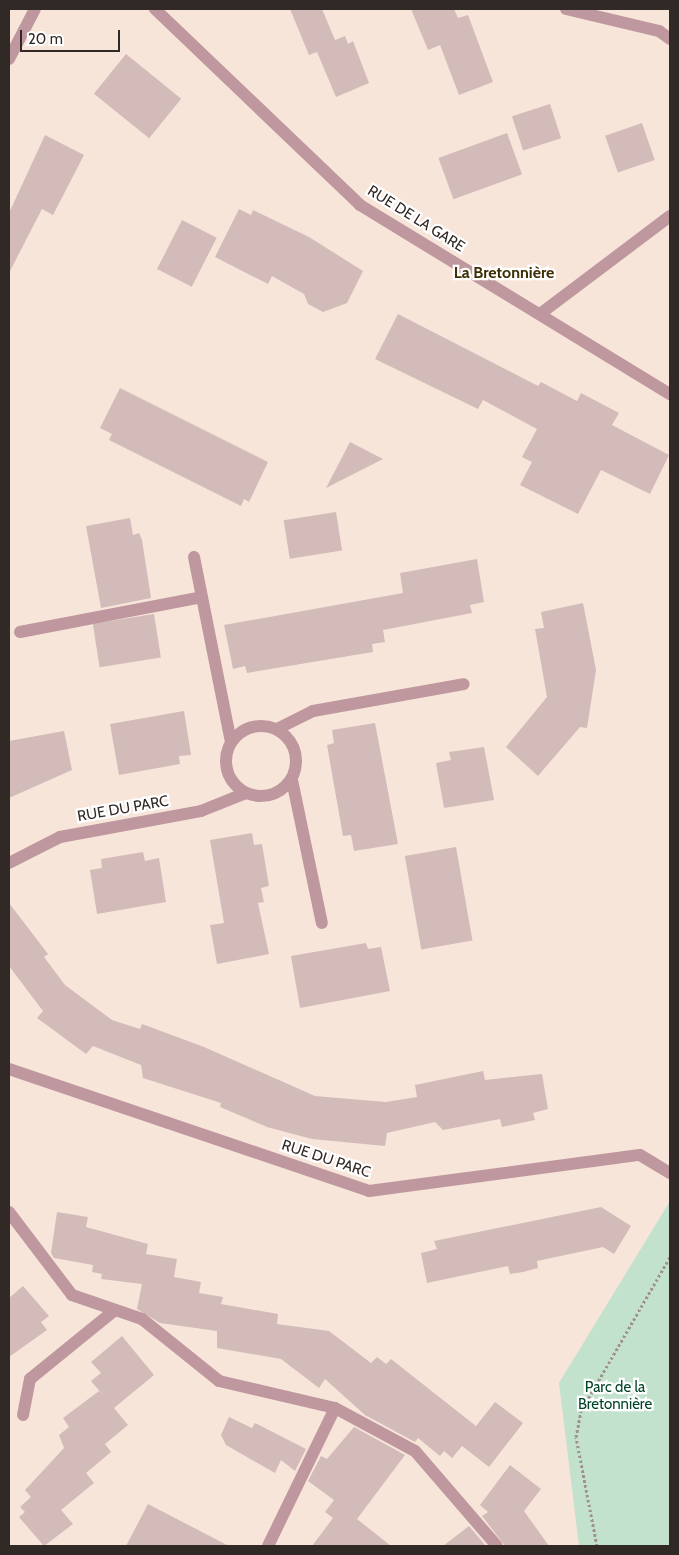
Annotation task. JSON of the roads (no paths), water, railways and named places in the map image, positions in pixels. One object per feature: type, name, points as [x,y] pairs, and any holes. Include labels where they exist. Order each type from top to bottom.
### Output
[{"type":"street","points":[[9,59],[35,9]]},
{"type":"street","name":"RUE DE LA GARE","points":[[155,9],[360,205],[670,394]]},
{"type":"street","points":[[566,9],[659,31],[670,39]]},
{"type":"street","points":[[540,314],[670,216]]},
{"type":"street","points":[[194,557],[231,742],[227,770],[246,793]]},
{"type":"street","points":[[20,632],[202,598]]},
{"type":"street","points":[[231,742],[250,728],[277,730],[313,711],[464,684]]},
{"type":"street","points":[[277,730],[292,743],[297,755],[292,780],[322,923]]},
{"type":"street","name":"RUE DU PARC","points":[[9,863],[60,837],[201,811],[246,793],[271,796],[292,780]]},
{"type":"street","name":"RUE DU PARC","points":[[9,1072],[370,1191],[640,1156],[670,1173]]},
{"type":"street","points":[[9,1212],[72,1295],[142,1319],[219,1381],[335,1408],[415,1451],[497,1546]]},
{"type":"street","points":[[23,1415],[30,1379],[115,1310]]},
{"type":"street","points":[[268,1546],[335,1408]]},
{"type":"district","name":"La Bretonnière","points":[[504,273]]},
{"type":"park label","name":"Parc de la Bretonnière","points":[[615,1396]]}]
